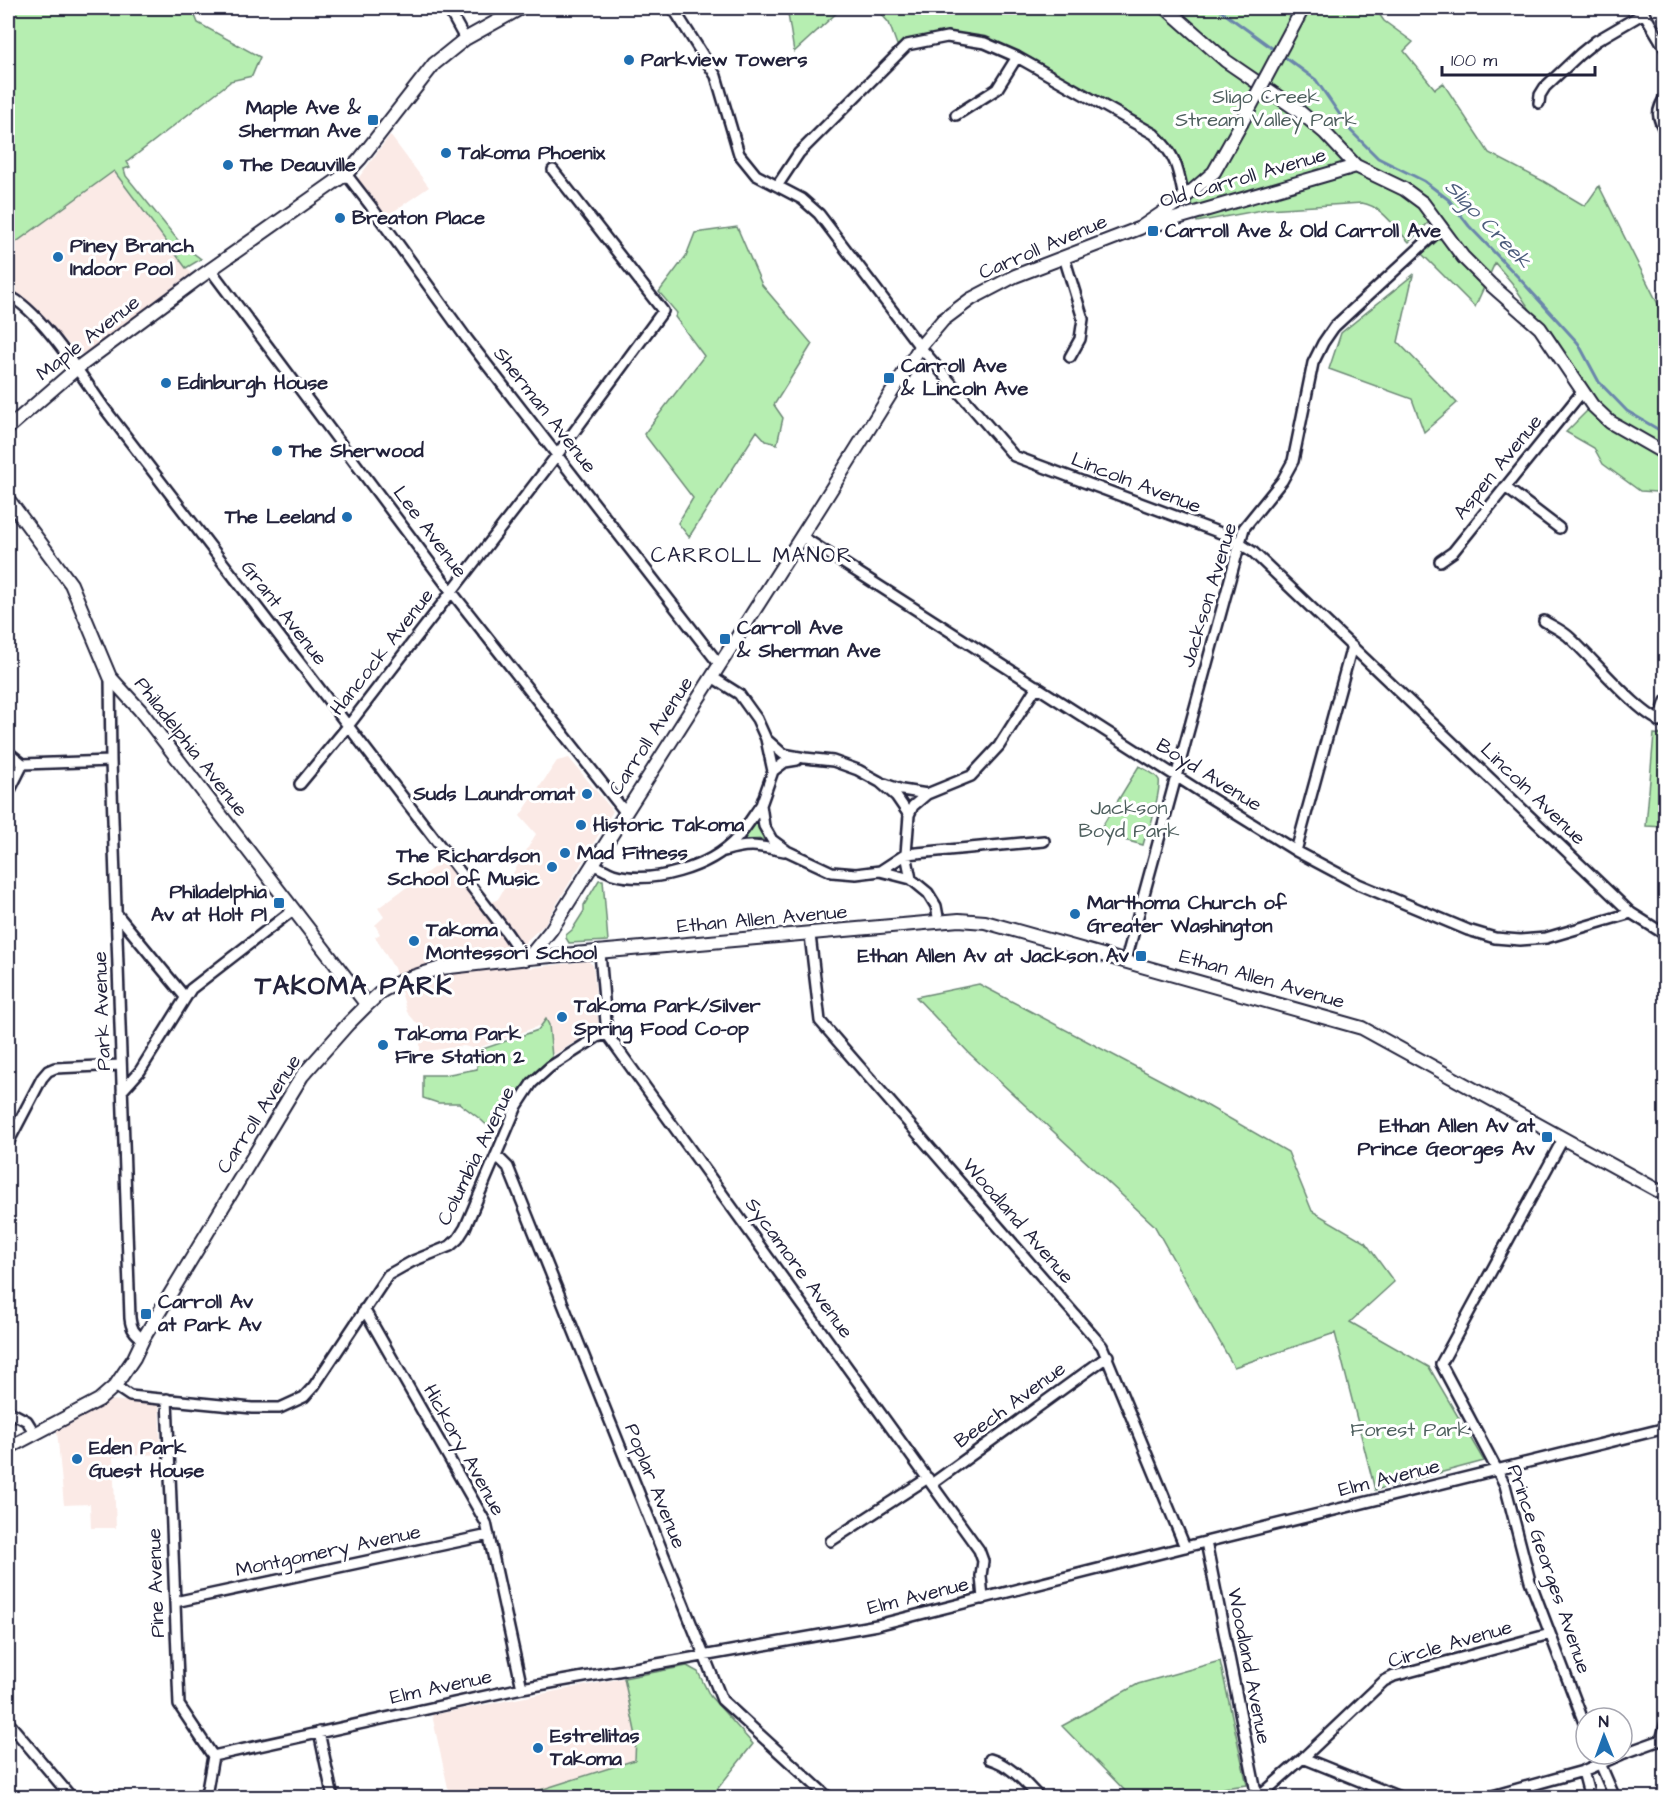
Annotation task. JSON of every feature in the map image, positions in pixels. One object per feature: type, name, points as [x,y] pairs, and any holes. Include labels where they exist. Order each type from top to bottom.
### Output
[{"type":"main road","name":"Maple Avenue","points":[[8,428],[76,369],[210,269],[346,174],[434,63],[465,39],[521,8]]},
{"type":"main road","points":[[1166,8],[1226,61],[1299,111],[1325,133],[1356,165],[1404,189],[1423,203],[1463,257],[1540,328],[1592,405],[1610,422],[1665,454]]},
{"type":"main road","name":"Carroll Avenue","points":[[8,1448],[99,1400],[115,1386],[134,1358],[142,1339],[302,1076],[367,1005],[382,992],[403,980],[441,968],[529,957],[551,930],[920,347],[943,320],[971,298],[1016,276],[1140,228],[1184,198],[1214,172],[1304,8]]},
{"type":"main road","name":"Old Carroll Avenue","points":[[1140,228],[1356,165]]},
{"type":"main road","name":"Philadelphia Avenue","points":[[8,499],[71,584],[110,677],[140,710],[367,1005]]},
{"type":"main road","name":"Ethan Allen Avenue","points":[[525,959],[959,920],[985,922],[1362,1028],[1665,1196]]},
{"type":"street","points":[[448,8],[465,39]]},
{"type":"street","name":"Lincoln Avenue","points":[[673,8],[716,76],[739,154],[756,175],[802,199],[819,214],[920,347],[1014,456],[1226,535],[1253,552],[1631,913],[1665,935]]},
{"type":"street","points":[[1539,103],[1540,95],[1545,87],[1580,54],[1642,10],[1665,50]]},
{"type":"street","points":[[777,186],[799,153],[907,45],[947,37],[985,43],[1017,57],[1154,134],[1166,145],[1177,163],[1184,198]]},
{"type":"street","points":[[956,115],[997,89],[1017,57]]},
{"type":"street","points":[[1665,94],[1658,109],[1658,117],[1665,133]]},
{"type":"street","name":"Hancock Avenue","points":[[300,784],[348,726],[557,455],[663,311],[553,170]]},
{"type":"street","name":"Sherman Avenue","points":[[346,174],[467,339],[719,664]]},
{"type":"street","name":"Jackson Avenue","points":[[1126,960],[1244,528],[1282,481],[1293,461],[1313,363],[1334,327],[1442,227]]},
{"type":"street","points":[[1064,257],[1083,319],[1080,339],[1070,357]]},
{"type":"street","name":"Lee Avenue","points":[[210,269],[451,591],[625,812]]},
{"type":"street","name":"Grant Avenue","points":[[8,296],[23,303],[45,329],[525,959]]},
{"type":"street","name":"Aspen Avenue","points":[[1440,561],[1453,552],[1582,392]]},
{"type":"street","points":[[1505,487],[1559,528]]},
{"type":"street","name":"Boyd Avenue","points":[[801,537],[1296,851],[1358,884],[1468,930],[1495,938],[1520,940],[1546,938],[1631,913]]},
{"type":"street","points":[[1544,621],[1566,634],[1641,708],[1662,723],[1665,701]]},
{"type":"street","points":[[1296,851],[1352,646]]},
{"type":"street","points":[[592,864],[613,874],[633,877],[666,874],[693,868],[721,852],[736,839],[761,804],[773,771],[766,739],[757,719],[739,694],[712,676]]},
{"type":"street","name":"Park Avenue","points":[[110,677],[131,1326],[135,1334],[142,1339]]},
{"type":"street","points":[[911,879],[906,851],[909,815],[913,806],[927,794],[971,776],[999,746],[1037,686]]},
{"type":"street","points":[[766,739],[783,754],[833,761],[902,790],[927,794]]},
{"type":"street","points":[[8,752],[23,764],[111,761]]},
{"type":"street","points":[[773,771],[785,762],[805,758]]},
{"type":"street","points":[[8,794],[23,764]]},
{"type":"street","points":[[880,782],[896,796],[909,815]]},
{"type":"street","points":[[761,804],[764,826],[772,840],[787,851],[832,872],[856,874],[880,871],[911,879],[928,893],[936,906],[939,922]]},
{"type":"street","points":[[880,871],[906,851],[1044,841]]},
{"type":"street","points":[[721,852],[740,846],[754,845],[787,851]]},
{"type":"street","points":[[122,1091],[140,1071],[191,989],[293,910]]},
{"type":"street","points":[[116,913],[186,997]]},
{"type":"street","name":"Woodland Avenue","points":[[810,935],[820,1021],[1102,1346],[1185,1546]]},
{"type":"street","points":[[600,953],[607,1034]]},
{"type":"street","name":"Columbia Avenue","points":[[115,1386],[130,1396],[252,1408],[280,1408],[304,1396],[314,1386],[388,1275],[413,1261],[450,1246],[458,1239],[465,1228],[517,1106],[532,1083],[550,1067],[597,1037],[607,1034]]},
{"type":"street","name":"Sycamore Avenue","points":[[607,1034],[979,1550],[983,1561],[981,1576],[983,1599]]},
{"type":"street","points":[[8,1143],[42,1078],[48,1071],[55,1068],[121,1065]]},
{"type":"street","name":"Prince Georges Avenue","points":[[1563,1139],[1441,1365],[1505,1485],[1530,1581],[1578,1706]]},
{"type":"street","name":"Poplar Avenue","points":[[496,1155],[508,1167],[722,1700],[829,1797]]},
{"type":"street","name":"Hickory Avenue","points":[[364,1309],[486,1523],[522,1688]]},
{"type":"street","name":"Beech Avenue","points":[[831,1542],[931,1481],[1108,1356]]},
{"type":"street","name":"Pine Avenue","points":[[167,1399],[179,1705],[213,1756]]},
{"type":"street","points":[[8,1411],[27,1421],[35,1434]]},
{"type":"street","name":"Elm Avenue","points":[[213,1756],[522,1688],[878,1625],[1185,1546],[1665,1428]]},
{"type":"street","name":"Montgomery Avenue","points":[[175,1602],[489,1535]]},
{"type":"street","name":"Woodland Avenue","points":[[1206,1542],[1255,1787],[1260,1796]]},
{"type":"street","name":"Circle Avenue","points":[[1260,1796],[1384,1681],[1394,1676],[1550,1634]]},
{"type":"street","points":[[8,1722],[72,1797]]},
{"type":"street","points":[[1634,1750],[1663,1741],[1665,1722]]},
{"type":"street","points":[[319,1732],[333,1797]]},
{"type":"street","points":[[203,1797],[207,1790],[213,1756]]},
{"type":"street","points":[[1303,1758],[1402,1797]]},
{"type":"street","points":[[990,1759],[1012,1770],[1040,1797]]},
{"type":"street","points":[[1485,1797],[1597,1766]]},
{"type":"street","points":[[1600,1766],[1615,1797]]},
{"type":"street","points":[[1583,1771],[1590,1797]]},
{"type":"shaded area","points":[[390,135],[429,187],[384,218],[357,180]]},
{"type":"shaded area","points":[[114,171],[193,276],[84,353],[78,354],[33,306],[8,293],[8,248]]},
{"type":"shaded area","points":[[569,758],[613,811],[544,925],[525,942],[529,968],[588,961],[593,965],[599,1028],[553,1055],[548,1027],[539,1026],[475,1049],[464,1046],[420,1052],[420,1027],[407,1012],[394,968],[375,937],[380,934],[375,925],[384,917],[378,908],[444,860],[481,908],[498,899],[536,834],[520,816],[557,761]]},
{"type":"shaded area","points":[[109,1400],[159,1404],[161,1454],[113,1457],[116,1528],[91,1528],[90,1504],[64,1505],[57,1431]]},
{"type":"shaded area","name":"Estrellitas Takoma","points":[[624,1678],[636,1736],[636,1760],[518,1797],[450,1797],[432,1715]]},
{"type":"green space","points":[[8,8],[192,8],[198,23],[260,57],[252,76],[230,81],[127,162],[130,167],[124,169],[126,176],[181,244],[201,259],[186,268],[114,171],[8,248]]},
{"type":"green space","points":[[795,8],[842,8],[794,52],[788,14]]},
{"type":"green space","name":"Sligo Creek Stream Valley Park","points":[[876,8],[1375,8],[1384,21],[1413,42],[1404,51],[1435,89],[1443,83],[1489,153],[1585,206],[1599,186],[1665,318],[1665,484],[1657,492],[1640,491],[1603,464],[1594,448],[1566,432],[1594,404],[1512,283],[1495,263],[1475,307],[1422,254],[1443,236],[1429,222],[1409,242],[1376,208],[1362,203],[1267,209],[1197,222],[1177,155],[1156,135],[992,42],[943,35],[897,45],[889,23]]},
{"type":"green space","points":[[737,227],[762,285],[812,344],[774,405],[783,418],[777,444],[766,441],[757,431],[689,537],[678,523],[693,498],[644,434],[704,356],[675,317],[677,313],[659,292],[686,256],[695,233]]},
{"type":"green space","points":[[1413,275],[1398,342],[1457,403],[1424,432],[1412,399],[1329,369],[1341,333]]},
{"type":"green space","points":[[1654,734],[1665,735],[1665,827],[1646,826]]},
{"type":"green space","name":"Jackson Boyd Park","points":[[1139,766],[1159,780],[1156,804],[1143,845],[1098,833]]},
{"type":"green space","points":[[756,820],[759,821],[766,839],[744,840],[742,835]]},
{"type":"green space","points":[[599,880],[603,880],[608,941],[569,943],[566,935],[584,911],[584,905]]},
{"type":"green space","name":"Forest Park","points":[[979,984],[1187,1094],[1288,1152],[1312,1211],[1365,1242],[1394,1282],[1350,1322],[1429,1367],[1484,1461],[1375,1490],[1335,1333],[1234,1367],[1154,1225],[970,1054],[916,997]]},
{"type":"green space","points":[[546,1019],[549,1025],[552,1057],[518,1091],[494,1132],[459,1103],[438,1103],[423,1098],[423,1075],[444,1075],[477,1069],[477,1051],[538,1030]]},
{"type":"green space","points":[[1220,1661],[1247,1785],[1223,1788],[1213,1797],[1131,1797],[1062,1726],[1138,1684]]},
{"type":"green space","points":[[687,1666],[698,1672],[710,1696],[753,1744],[711,1797],[518,1797],[635,1760],[636,1736],[624,1678]]},
{"type":"waterway","name":"Sligo Creek","points":[[1217,8],[1276,51]]},
{"type":"waterway","name":"Sligo Creek","points":[[1282,55],[1316,80],[1351,131],[1378,158],[1424,181],[1449,200],[1469,226],[1578,343],[1599,382],[1627,411],[1666,434]]},
{"type":"place","name":"Parkview Towers","points":[[629,60]]},
{"type":"place","name":"Maple Ave & Sherman Ave","points":[[373,120]]},
{"type":"place","name":"Takoma Phoenix","points":[[446,153]]},
{"type":"place","name":"The Deauville","points":[[228,165]]},
{"type":"place","name":"Breaton Place","points":[[340,218]]},
{"type":"place","name":"Carroll Ave & Old Carroll Ave","points":[[1153,231]]},
{"type":"place","name":"Piney Branch Indoor Pool","points":[[58,257]]},
{"type":"place","name":"Carroll Ave & Lincoln Ave","points":[[889,378]]},
{"type":"place","name":"Edinburgh House","points":[[166,383]]},
{"type":"place","name":"The Sherwood","points":[[277,451]]},
{"type":"place","name":"The Leeland","points":[[347,517]]},
{"type":"place","name":"Carroll Ave & Sherman Ave","points":[[725,639]]},
{"type":"place","name":"Suds Laundromat","points":[[587,794]]},
{"type":"place","name":"Historic Takoma","points":[[581,825]]},
{"type":"place","name":"Mad Fitness","points":[[565,853]]},
{"type":"place","name":"The Richardson School of Music","points":[[552,867]]},
{"type":"place","name":"Philadelphia Av at Holt Pl","points":[[279,903]]},
{"type":"place","name":"Marthoma Church of Greater Washington","points":[[1075,914]]},
{"type":"place","name":"Takoma Montessori School","points":[[414,941]]},
{"type":"place","name":"Ethan Allen Av at Jackson Av","points":[[1141,956]]},
{"type":"place","name":"Takoma Park/Silver Spring Food Co-op","points":[[562,1017]]},
{"type":"place","name":"Takoma Park Fire Station 2","points":[[383,1045]]},
{"type":"place","name":"Ethan Allen Av at Prince Georges Av","points":[[1547,1137]]},
{"type":"place","name":"Carroll Av at Park Av","points":[[146,1314]]},
{"type":"place","name":"Eden Park Guest House","points":[[77,1459]]},
{"type":"place","name":"Estrellitas Takoma","points":[[538,1748]]},
{"type":"district","name":"CARROLL MANOR","points":[[752,555]]},
{"type":"district","name":"TAKOMA PARK","points":[[354,986]]}]
